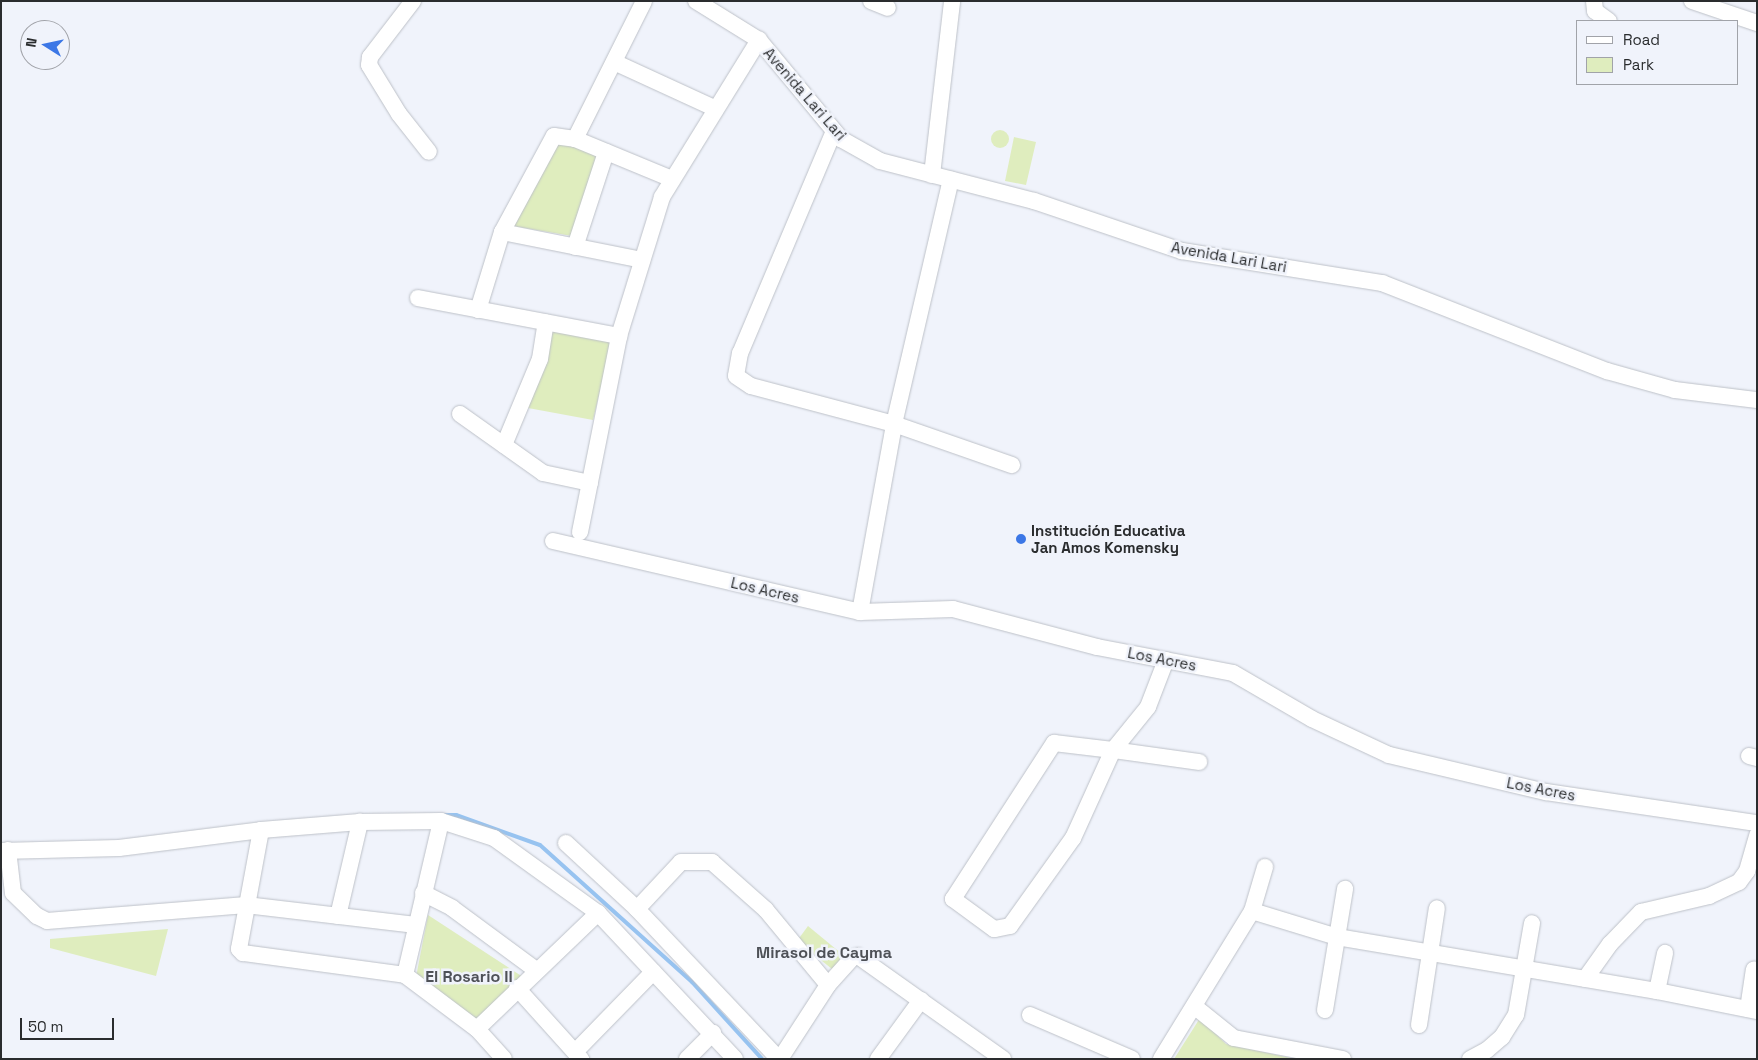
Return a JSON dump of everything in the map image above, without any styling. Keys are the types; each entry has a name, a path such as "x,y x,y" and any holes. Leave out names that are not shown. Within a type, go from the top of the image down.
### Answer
{"street":[{"path":"413,1 370,57 369,65 400,114 429,152"},
{"path":"575,139 644,1"},
{"name":"Avenida Lari Lari","path":"696,1 718,6 758,40 840,139 880,161 1034,202 1182,251 1382,283 1607,371 1675,390 1757,400"},
{"path":"871,1 888,8"},
{"path":"932,175 952,1"},
{"path":"1594,1 1595,11 1608,20"},
{"path":"1692,1 1757,23"},
{"path":"580,532 619,336 662,197 758,40"},
{"path":"614,62 716,109"},
{"path":"834,131 740,353 736,376 751,386 894,424 1012,465"},
{"path":"478,310 502,232 551,139 559,135 575,139 672,179"},
{"path":"575,247 606,152"},
{"path":"860,612 894,424 951,180"},
{"path":"502,232 642,260"},
{"path":"418,298 619,336"},
{"path":"504,445 540,359 546,322"},
{"path":"460,414 543,473 590,483"},
{"name":"Los Acres","path":"553,541 860,612 953,609 1097,647 1233,673 1312,719 1389,756 1546,792 1757,823"},
{"path":"1166,660 1148,707 1113,750 1072,838 1010,926 994,929 953,899 1054,743 1113,750 1199,762"},
{"path":"405,975 440,821"},
{"path":"416,925 246,905 42,920 13,893 4,851 119,848 261,830 360,822 440,821 494,838 598,913 713,1033 735,1059"},
{"path":"338,916 360,822"},
{"path":"261,830 238,944 243,953 405,975 477,1029 504,1059"},
{"path":"1585,979 1610,944 1641,912 1709,896 1739,882 1746,871 1757,835"},
{"path":"566,843 636,909 780,1059 828,985 852,958 858,956 921,1000 992,1056"},
{"path":"636,909 681,862 712,862 766,910 828,985"},
{"path":"1161,1059 1252,911 1265,867"},
{"path":"1325,1010 1345,889"},
{"path":"423,893 452,908 536,970"},
{"path":"1419,1025 1437,908"},
{"path":"1252,911 1338,937 1657,991 1752,1010 1754,969"},
{"path":"477,1029 517,988 598,913"},
{"path":"1470,1059 1487,1050 1502,1037 1516,1015 1526,970 1532,923"},
{"path":"1657,991 1665,952"},
{"path":"517,988 578,1055 653,972"},
{"path":"878,1059 921,1000"},
{"path":"1194,1006 1234,1038 1343,1059"},
{"path":"1030,1014 1132,1059"},
{"path":"686,1059 713,1033"}],"green space":[{"path":"996,130 1004,130 1009,135 1007,146 996,148 991,143 991,135"},
{"path":"1014,137 1036,142 1026,185 1005,181"},
{"path":"558,143 565,143 598,156 572,236 512,226"},
{"path":"551,330 612,342 593,420 528,408"},
{"path":"428,915 526,979 481,1022 416,977"},
{"path":"808,926 848,959 837,973 797,941"},
{"path":"168,929 156,976 50,948 50,939"},
{"path":"1200,1018 1226,1044 1296,1059 1174,1059"}],"waterway":[{"path":"446,815 456,815 540,845 692,982 762,1059"}],"place":[{"name":"Institución Educativa Jan Amos Komensky","path":"1021,539"}],"district":[{"name":"Mirasol de Cayma","path":"824,953"},
{"name":"El Rosario II","path":"469,977"}]}
